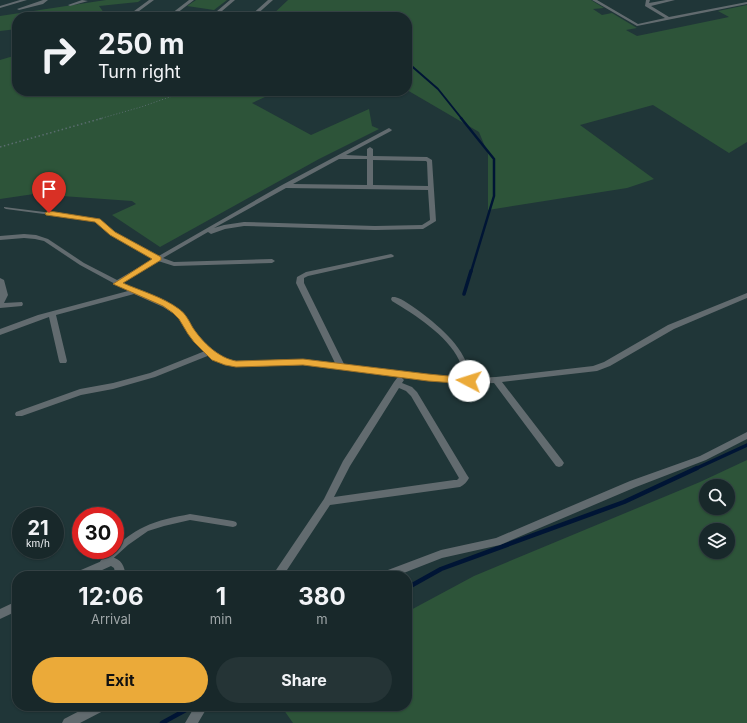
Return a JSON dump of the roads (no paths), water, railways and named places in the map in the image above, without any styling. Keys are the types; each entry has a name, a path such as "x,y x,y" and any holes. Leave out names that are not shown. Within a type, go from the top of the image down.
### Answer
{"street":[{"path":"0,7 25,0"},
{"path":"19,9 41,3 46,0"},
{"path":"70,5 86,1 84,0"},
{"path":"135,12 152,0"},
{"path":"176,12 192,0"},
{"path":"218,12 233,0"},
{"path":"258,12 271,0"},
{"path":"594,0 637,26 747,3"},
{"path":"647,2 673,0"},
{"path":"647,2 669,19"},
{"path":"117,284 189,239 388,130"},
{"path":"370,149 370,187"},
{"path":"189,239 201,237 231,225 375,228 423,227 433,221 430,161 337,157"},
{"path":"284,186 431,188"},
{"path":"0,238 24,236 46,240 82,264 117,284 166,304 183,318 191,332 216,358 225,362 236,364 303,362 469,381 496,380 594,369 607,364 671,327 747,295"},
{"path":"341,367 300,283 301,277 306,274 391,256"},
{"path":"158,258 174,264 272,261"},
{"path":"0,280 4,295 0,305 19,304"},
{"path":"0,332 52,314 136,292"},
{"path":"395,299 429,324 450,343 462,358 469,381"},
{"path":"52,314 63,361"},
{"path":"19,414 80,392 114,386 152,375 196,360 210,352"},
{"path":"280,571 327,502 346,464 404,374"},
{"path":"496,380 559,463"},
{"path":"327,502 460,483 464,478 414,394 409,389 397,384"},
{"path":"397,571 441,554 497,542 632,484 703,458 747,435"},
{"path":"88,571 103,563 111,561 116,562 120,571"},
{"path":"0,614 12,608"},
{"path":"68,723 91,711"},
{"path":"191,723 199,711"}],"lane":[{"path":"6,208 98,220 113,234 158,258"},
{"path":"103,563 125,544 141,533 164,523 190,517 233,524"}],"waterway":[{"path":"412,66 438,89 462,119"},
{"path":"461,118 494,159 494,196 471,272"},
{"path":"464,294 471,271"},
{"path":"695,469 747,445"},
{"path":"412,585 441,569 624,502 697,468"},
{"path":"162,723 184,711"}]}
